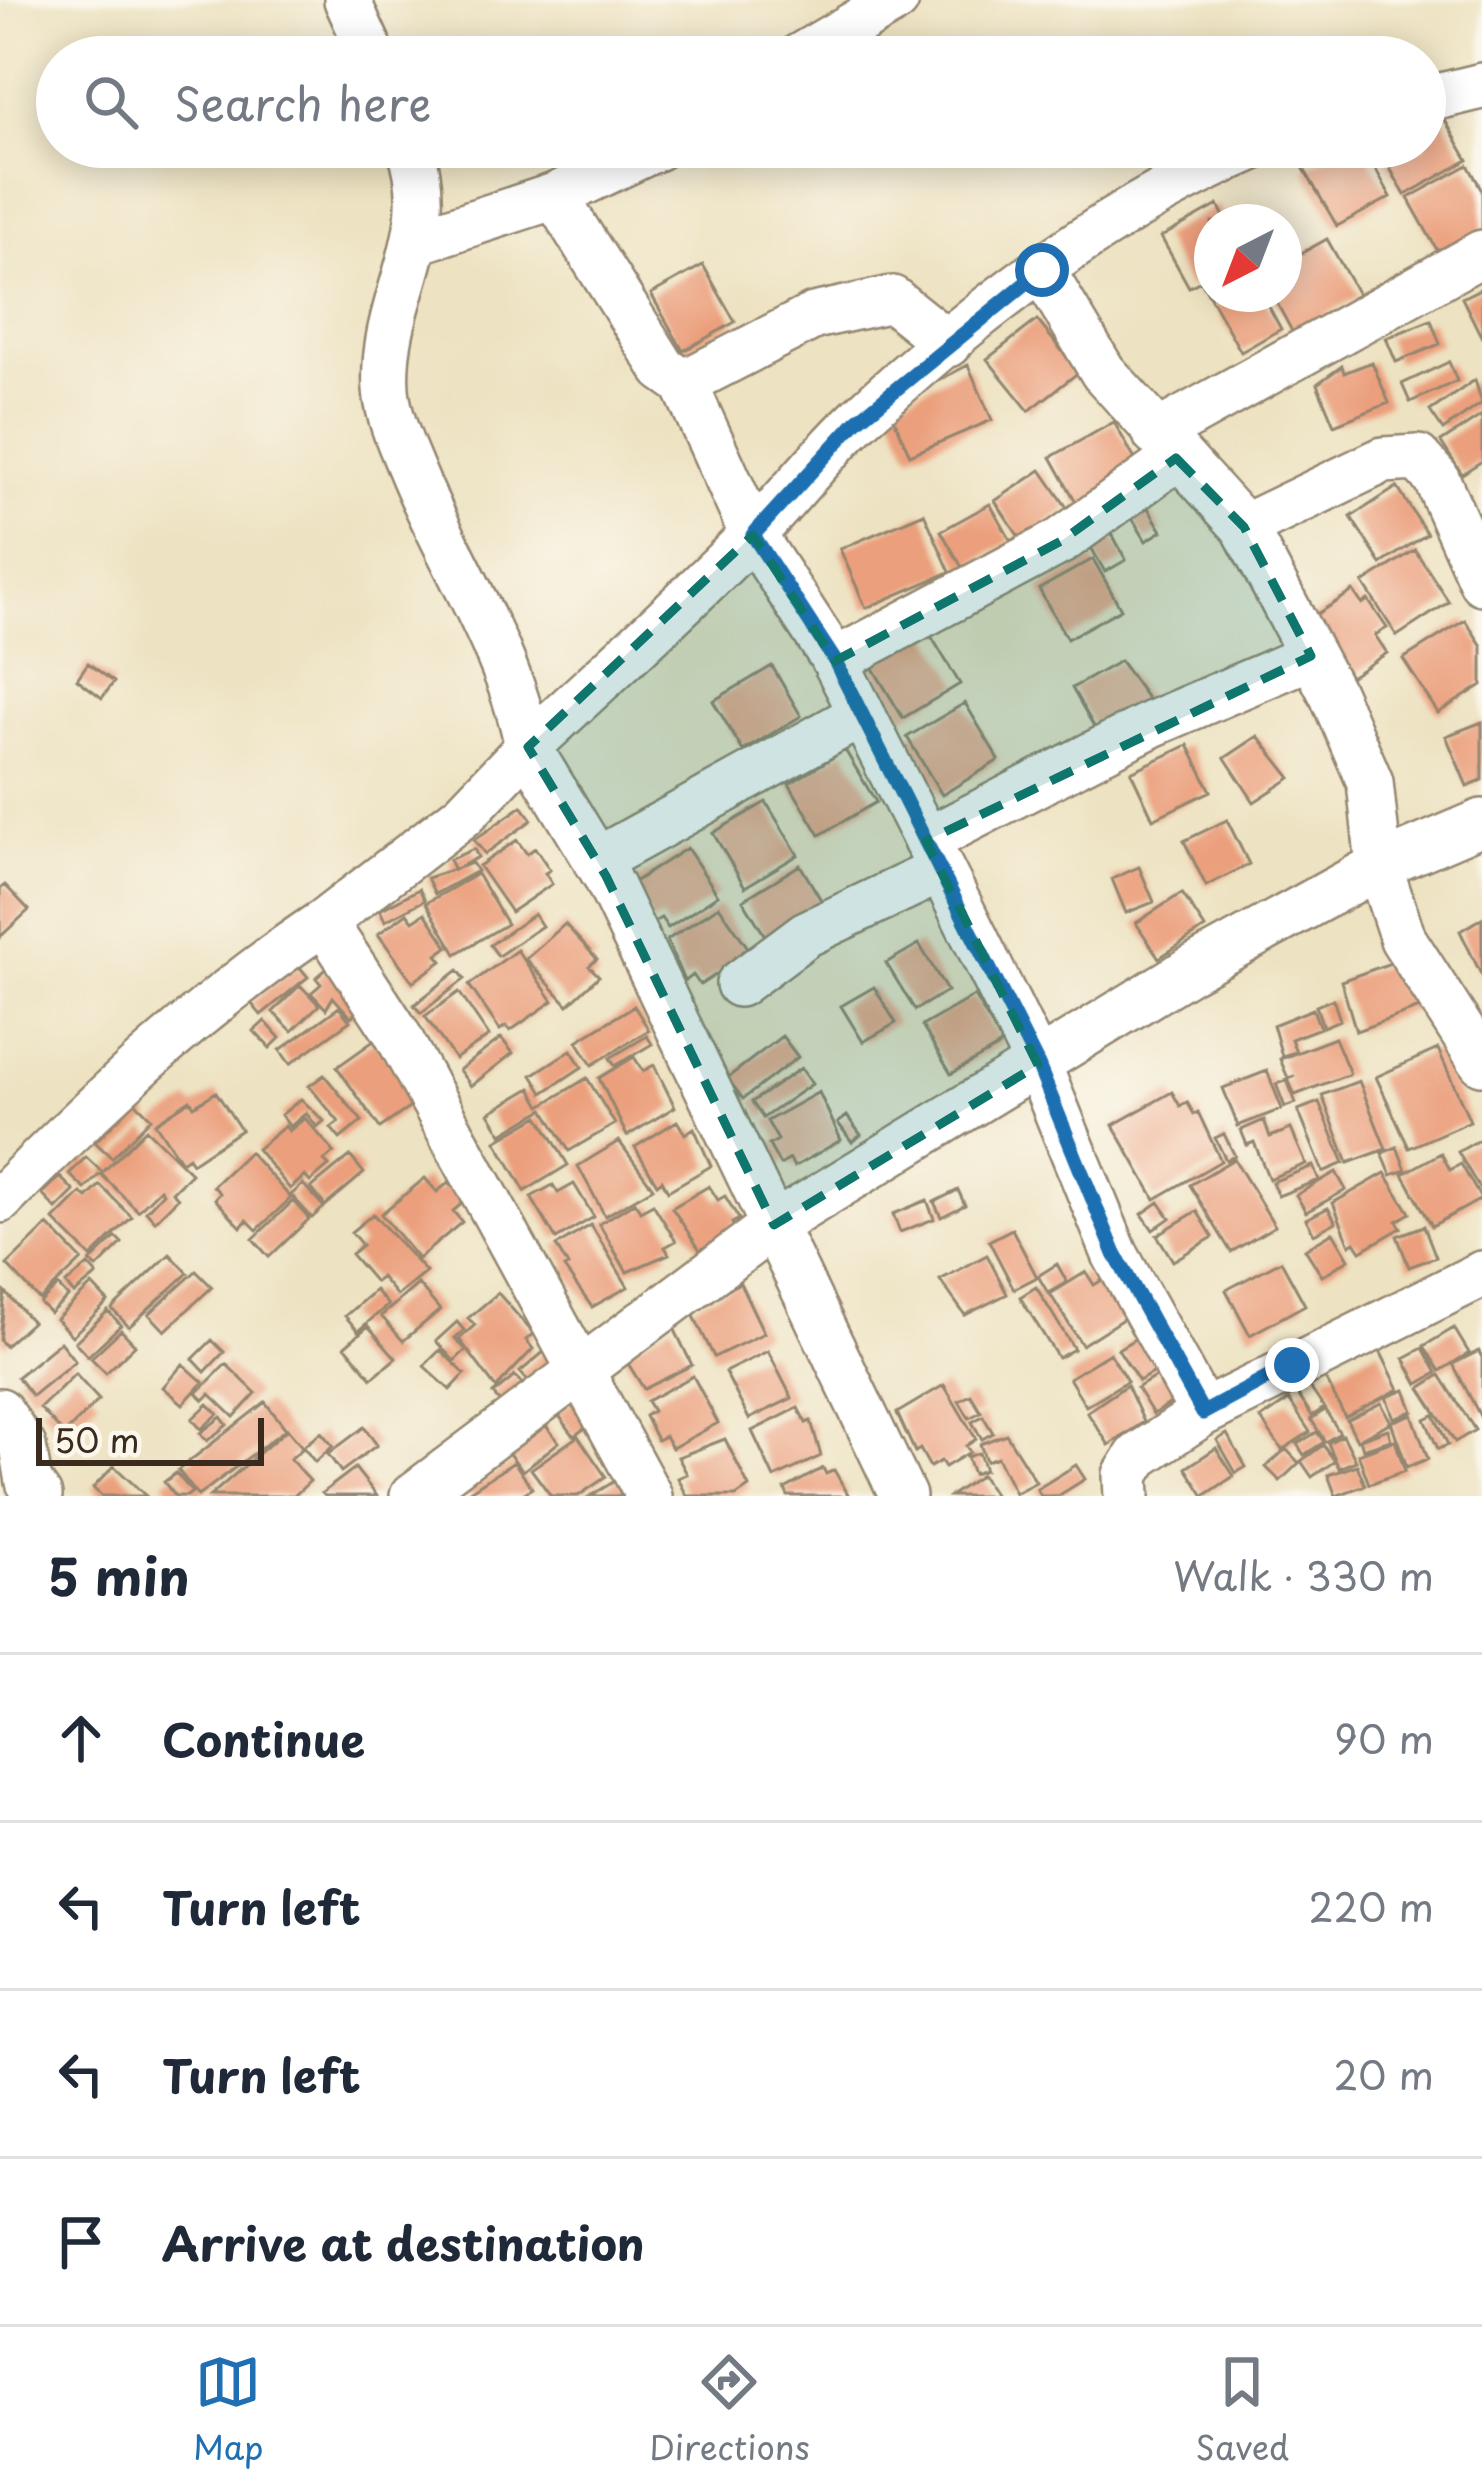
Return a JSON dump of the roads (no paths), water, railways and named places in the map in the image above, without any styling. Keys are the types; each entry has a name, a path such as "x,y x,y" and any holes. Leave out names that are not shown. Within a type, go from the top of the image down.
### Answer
{"street":[{"path":"347,0 364,36"},
{"path":"835,36 896,0"},
{"path":"1446,95 1482,86"},
{"path":"416,168 424,199 417,242 386,348 386,393 435,526 503,659 528,746 596,861 903,1496"},
{"path":"417,242 554,196 613,168"},
{"path":"0,1201 161,1046 250,971 324,922 463,815 528,746 753,535 857,421 1042,270 1205,168"},
{"path":"554,196 664,369 684,383 753,535 835,661 1038,1065 1115,1254 1203,1413"},
{"path":"835,661 1061,541 1166,446 1482,253"},
{"path":"1042,270 1103,372 1244,526 1370,782 1379,866 1403,940 1482,1063"},
{"path":"684,383 814,316 847,305 892,299 948,344"},
{"path":"1244,526 1383,460 1418,458 1436,478 1482,582"},
{"path":"739,984 806,934 1152,724 1311,656"},
{"path":"596,861 862,714"},
{"path":"413,1496 774,1225 1190,970 1379,866 1482,822"},
{"path":"324,922 396,1032 649,1496"},
{"path":"1127,1496 1126,1475 1138,1456 1203,1413 1482,1274"},
{"path":"0,1411 23,1446 29,1482 39,1496"}]}
